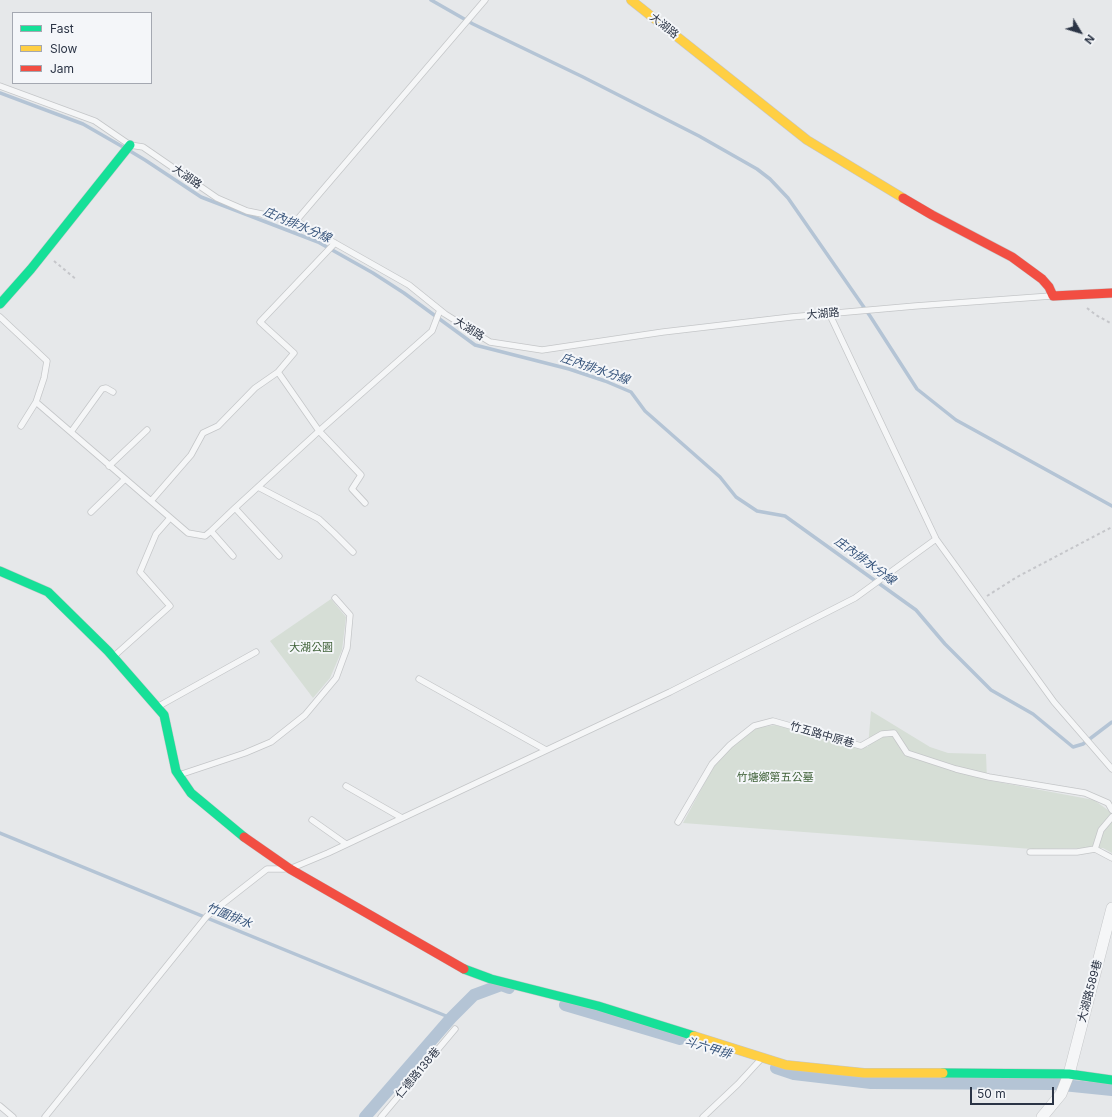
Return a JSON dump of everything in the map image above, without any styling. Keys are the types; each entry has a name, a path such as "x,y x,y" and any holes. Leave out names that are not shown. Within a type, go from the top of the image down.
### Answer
{"street":[{"name":"大湖路","path":"631,0 807,140 932,215 1012,257 1042,279 1049,287 1053,296"},
{"path":"0,304 44,253 130,145"},
{"path":"1053,296 1112,293"},
{"path":"0,571 48,592 113,657 164,715 176,771 191,793 242,836 290,869 462,968 491,979 598,1006 786,1065 864,1073 1069,1074 1112,1080"},
{"name":"大湖路589巷","path":"1042,1117 1061,1094 1069,1074 1112,908"}],"lane":[{"path":"296,221 485,0"},
{"name":"大湖路","path":"0,86 95,121 130,145 142,147 217,198 247,211 296,221 409,285 440,310 490,342 542,350 663,332 791,317 923,305 1053,296"},
{"path":"151,502 191,456 203,432 218,426 255,388 278,372 294,353 260,322 335,243"},
{"path":"36,402 188,533 205,536 318,431 432,331 440,310"},
{"path":"829,313 936,539 1054,702 1112,769"},
{"path":"0,317 47,361 44,378 36,402 21,426"},
{"path":"278,372 318,431 361,475 352,489 365,503"},
{"path":"70,432 102,389 106,388 114,392"},
{"path":"109,466 147,430"},
{"path":"91,512 125,479"},
{"path":"258,486 318,519 353,552"},
{"path":"235,508 278,556"},
{"path":"113,657 170,606 140,572 156,534 170,518"},
{"path":"211,531 233,556"},
{"path":"45,1117 207,916 267,869 290,869 670,692 855,598 936,539"},
{"path":"179,775 245,753 271,742 305,715 336,678 347,648 350,615 335,598"},
{"path":"157,707 256,652"},
{"path":"419,680 546,750"},
{"name":"竹五路中原巷","path":"678,822 712,764 730,745 754,726 774,721 861,746 882,734 894,733 907,753 989,778 1085,793 1108,804 1112,810"},
{"path":"346,786 402,818"},
{"path":"1094,849 1101,830 1112,817"},
{"path":"312,820 346,844"},
{"path":"1030,852 1077,852 1094,849 1112,858"},
{"name":"仁德路138巷","path":"381,1117 455,1029"},
{"path":"703,1117 738,1084 762,1058"},
{"path":"0,1106 13,1117"}],"path":[{"path":"44,253 77,280"},
{"path":"1086,307 1096,315 1112,324"},
{"path":"980,600 1017,577 1112,528"}],"green space":[{"name":"大湖公園","path":"331,599 346,617 342,650 330,678 313,698 270,641"},
{"name":"竹塘鄉第五公墓","path":"871,711 930,747 948,753 986,754 987,780 1094,800 1112,813 1112,853 1103,848 1032,849 683,823 718,761 746,733 757,728 775,725 868,747"}],"waterway":[{"path":"431,0 473,24 583,77 699,136 757,169 770,179 788,198 870,316 917,389 956,420 1112,506"},
{"name":"庄內排水分線","path":"0,93 83,124 123,147"},
{"name":"庄內排水分線","path":"130,151 201,197 318,242 373,273 404,293 475,345 569,369 605,381 631,392 645,411 720,477 736,497 757,511 785,516 916,610 945,644 991,690 1033,714 1073,747 1083,744 1112,722"},
{"name":"竹圍排水","path":"0,833 451,1018"},
{"name":"斗六甲排","path":"365,1117 451,1018 474,995 501,985 509,988"},
{"name":"斗六甲排","path":"565,1005 680,1039"},
{"name":"斗六甲排","path":"776,1068 794,1074 871,1083 1053,1084 1112,1090"}],"traffic: fast":[{"path":"0,304 31,269 130,145"},
{"path":"0,571 48,592 108,651 164,715 176,771 191,793 244,837"},
{"path":"464,969 491,979 598,1006 694,1036"},
{"path":"943,1073 1069,1074 1112,1080"}],"traffic: slow":[{"path":"631,0 807,140 903,198"},
{"path":"694,1036 786,1065 864,1073 943,1073"}],"traffic: jam":[{"path":"903,198 1012,257 1042,279 1049,287 1053,296 1112,293"},
{"path":"244,837 290,869 464,969"}]}
